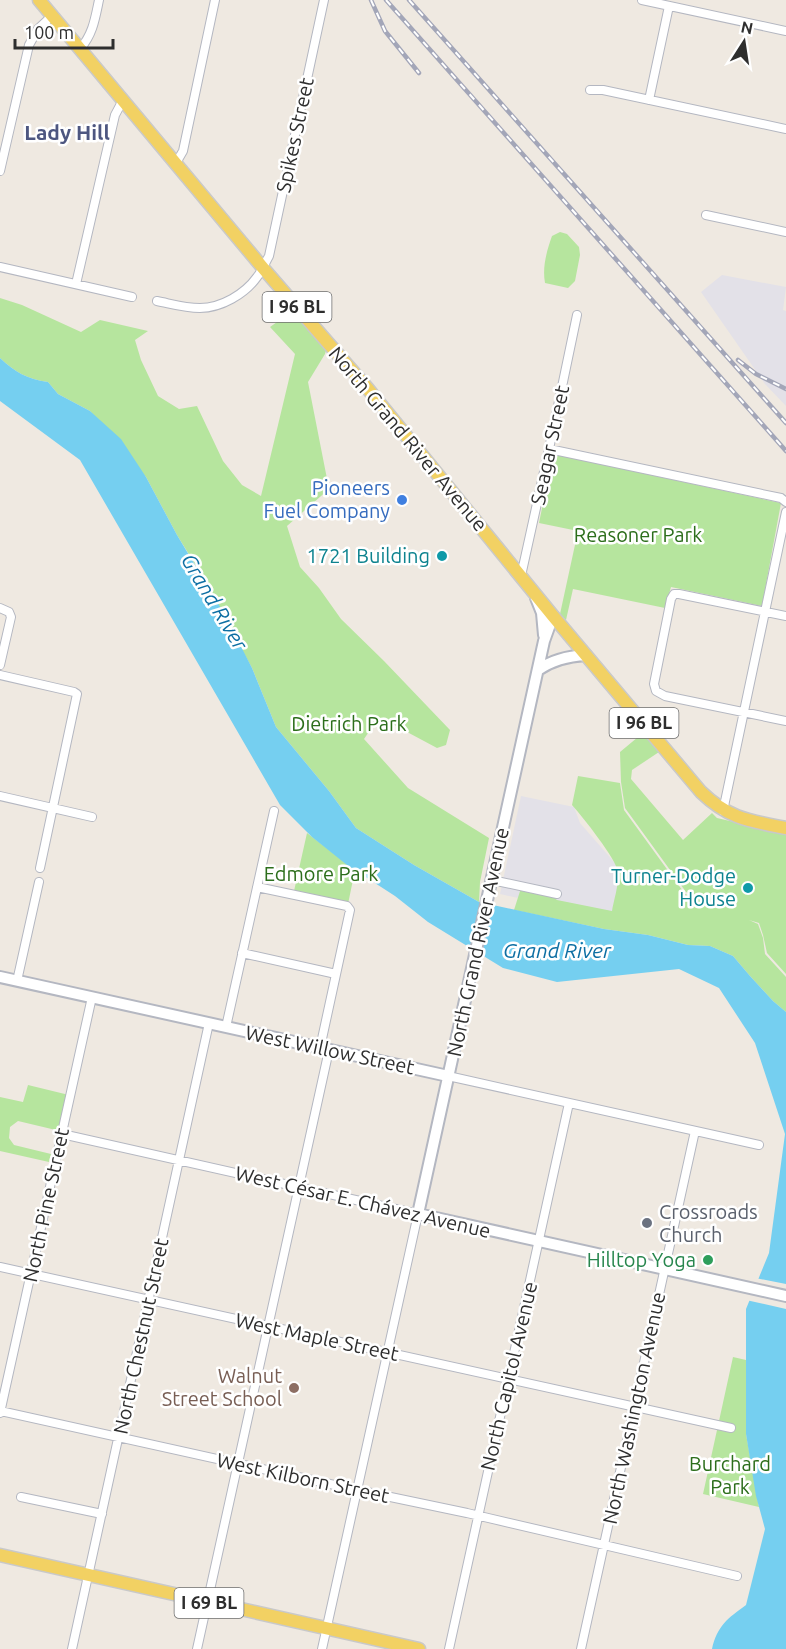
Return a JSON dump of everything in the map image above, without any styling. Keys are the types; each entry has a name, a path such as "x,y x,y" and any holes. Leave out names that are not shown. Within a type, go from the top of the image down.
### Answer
{"main road":[{"name":"North Grand River Avenue","path":"39,0 263,268 368,389 553,616"},
{"name":"I 96 BL","path":"553,616 714,805 737,817 786,828"},
{"name":"I 69 BL","path":"0,1555 419,1649"}],"street":[{"path":"80,49 89,39 99,0"},
{"path":"176,163 183,151 215,0"},
{"name":"Spikes Street","path":"263,268 269,256 324,0"},
{"path":"642,0 786,31"},
{"path":"649,100 669,6"},
{"path":"0,171 30,45 38,29 52,16"},
{"path":"590,90 603,90 786,129"},
{"path":"76,284 115,115 123,100"},
{"path":"706,215 786,232"},
{"path":"0,267 132,297"},
{"path":"157,301 190,308 215,306 245,289 256,279 263,268"},
{"name":"Seagar Street","path":"521,576 577,315"},
{"path":"549,449 781,498 786,502"},
{"path":"723,810 786,512"},
{"path":"534,592 542,613 544,641"},
{"path":"786,616 674,594 671,599 654,684 656,691 665,696 786,721"},
{"path":"0,608 9,612 11,617 0,665"},
{"name":"North Grand River Avenue","path":"418,1214 544,641 553,616"},
{"path":"538,670 549,662 576,655 586,655"},
{"path":"0,675 74,692 78,698 40,868"},
{"path":"0,796 92,817"},
{"path":"226,1027 274,811"},
{"path":"17,981 39,882"},
{"path":"491,884 557,894"},
{"path":"196,1649 299,1187 336,974 351,910 347,906 257,887"},
{"path":"242,953 336,974"},
{"name":"West Willow Street","path":"0,977 759,1145"},
{"name":"North Pine Street","path":"0,1412 4,1376 31,1274 92,997"},
{"name":"North Chestnut Street","path":"72,1649 209,1023"},
{"name":"North Capitol Avenue","path":"449,1649 569,1103"},
{"name":"North Washington Avenue","path":"581,1649 695,1131"},
{"name":"West César E. Chávez Avenue","path":"62,1134 786,1296"},
{"path":"321,1649 418,1214"},
{"name":"West Maple Street","path":"0,1267 731,1428"},
{"name":"West Kilborn Street","path":"0,1412 478,1516 737,1576"},
{"path":"21,1497 102,1514"}],"shaded area":[{"path":"722,275 786,287 783,310 786,311 786,406 765,384 701,292"},
{"path":"521,796 574,807 580,823 622,871 611,919 500,894"}],"green space":[{"path":"560,232 567,234 579,247 580,255 575,281 568,288 545,283 544,277 548,247 552,236"},
{"name":"Dietrich Park","path":"0,298 22,305 81,332 100,320 148,331 135,340 141,360 158,396 179,409 197,406 223,461 242,485 261,496 295,354 270,327 298,307 328,343 325,354 308,382 329,489 287,526 300,567 319,588 341,619 450,730 446,745 437,748 379,717 364,739 408,788 489,838 480,882 479,902 414,865 356,828 329,791 276,727 252,668 146,477 90,411 58,394 48,382 22,374 0,358"},
{"name":"Reasoner Park","path":"553,454 781,503 762,606 671,587 665,608 573,589 566,620 560,614 578,531 539,523"},
{"path":"644,732 659,752 632,770 631,779 683,840 712,813 717,818 786,834 786,974 767,953 759,923 749,920 758,924 765,954 786,977 786,1012 773,1001 733,956 710,946 688,945 648,935 604,929 514,910 521,888 552,896 557,900 612,911 618,872 606,848 572,805 578,776 620,783 624,810 685,894 717,906 686,892 625,808 620,752"},
{"name":"Edmore Park","path":"307,833 355,870 348,904 294,891"},
{"path":"28,1085 69,1095 60,1131 18,1121 10,1127 9,1138 14,1145 51,1154 49,1162 0,1151 0,1097 23,1102"},
{"name":"Burchard Park","path":"733,1357 746,1360 746,1434 759,1507 703,1494"}],"water":[{"name":"Grand River","path":"0,358 22,374 48,382 58,394 90,411 121,439 146,477 177,535 225,615 252,668 276,727 329,791 356,828 414,865 479,902 688,945 710,946 733,956 773,1001 786,1012 786,1649 712,1649 724,1623 746,1605 765,1529 756,1496 746,1434 746,1309 769,1253 785,1134 755,1043 719,988 679,969 557,982 503,968 428,922 395,896 347,865 312,837 280,805 80,460 0,401"}],"pier":[{"path":"755,1278 786,1284 786,1309 746,1300"}],"railway":[{"path":"371,0 385,31 419,73"},
{"path":"386,0 786,451"},
{"path":"409,0 786,423"},
{"path":"738,360 756,374 786,389"}],"place":[{"name":"Pioneers Fuel Company","path":"402,500"},
{"name":"1721 Building","path":"442,556"},
{"name":"Turner-Dodge House","path":"748,888"},
{"name":"Crossroads Church","path":"647,1223"},
{"name":"Hilltop Yoga","path":"708,1260"},
{"name":"Walnut Street School","path":"294,1388"}],"district":[{"name":"Lady Hill","path":"67,133"}]}
